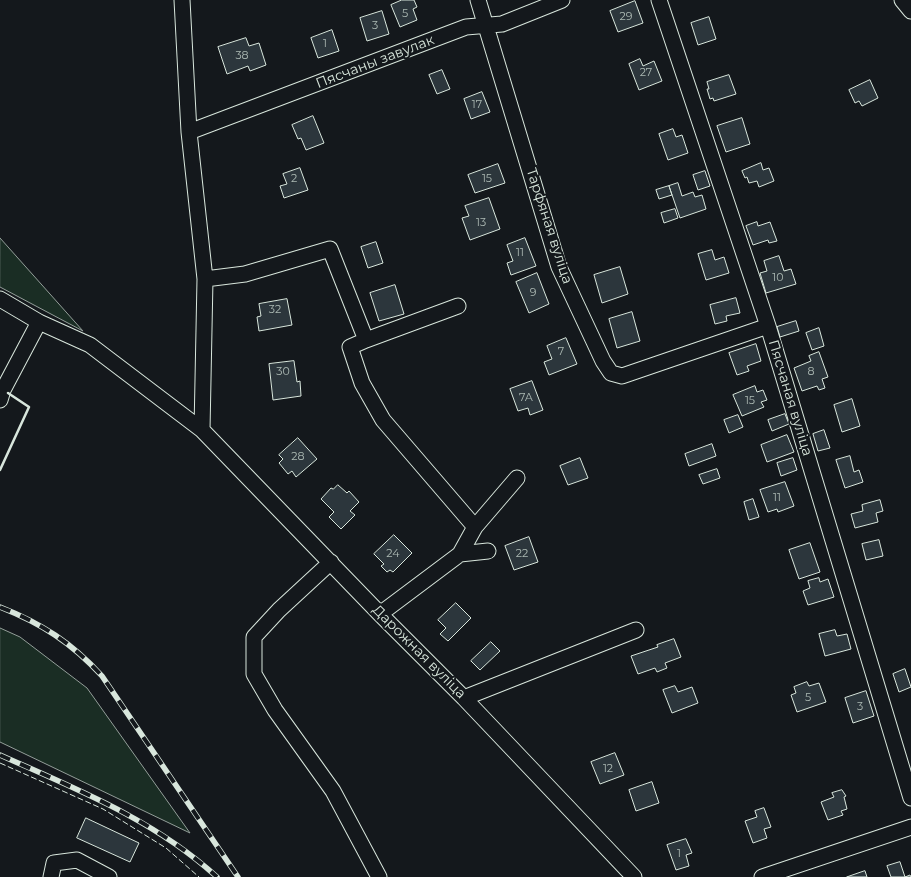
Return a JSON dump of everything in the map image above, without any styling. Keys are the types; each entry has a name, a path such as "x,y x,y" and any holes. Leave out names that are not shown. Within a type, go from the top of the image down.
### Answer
{"street":[{"path":"182,0 189,132 205,279 202,430"},
{"name":"Тарфяная вуліца","path":"478,0 559,267 603,361 611,373 622,376 768,326"},
{"name":"Пясчаны завулак","path":"189,132 466,27 502,24 562,0"},
{"name":"Пясчаная вуліца","path":"660,0 768,326 911,798"},
{"path":"902,0 911,11"},
{"path":"205,279 244,274 330,249 366,340"},
{"name":"Дарожная вуліца","path":"0,299 39,322 90,345 202,430 464,698 634,877"},
{"path":"458,306 350,347 362,383 384,420 475,528"},
{"path":"0,400 3,390 39,322"},
{"path":"380,614 460,554 475,528 517,478"},
{"path":"460,554 488,551"},
{"path":"331,562 254,636 254,674 275,710 332,791 379,877"},
{"path":"464,698 636,630"},
{"path":"762,877 911,827"},
{"path":"51,877 54,863 77,860 109,877"}],"green space":[{"path":"0,238 83,331 0,287"},
{"path":"0,628 20,637 87,688 190,833 0,742"}],"building":[{"path":"402,0 414,0 417,7 413,9 417,20 400,27 391,5"},
{"path":"635,1 643,23 618,32 610,11"},
{"path":"382,11 389,34 367,41 360,18"},
{"path":"709,17 716,39 698,45 691,23"},
{"path":"332,30 339,51 318,58 311,38"},
{"path":"246,38 249,46 259,43 266,65 250,71 248,66 227,74 218,47"},
{"path":"640,59 643,66 654,61 662,81 639,90 629,64"},
{"path":"442,70 450,89 437,94 429,75"},
{"path":"729,75 736,94 714,101 713,98 710,99 707,82"},
{"path":"870,80 878,98 862,106 859,101 855,103 849,90"},
{"path":"482,92 490,112 471,119 464,99"},
{"path":"313,116 324,143 306,150 301,138 298,139 292,125"},
{"path":"742,118 750,144 726,152 717,126"},
{"path":"673,129 676,137 682,135 688,153 668,160 659,134"},
{"path":"761,163 763,170 769,168 774,181 759,187 757,181 749,183 742,171"},
{"path":"498,164 505,183 475,193 468,175"},
{"path":"300,168 308,190 284,198 280,186 287,184 283,174"},
{"path":"705,171 710,186 698,190 693,175"},
{"path":"678,183 682,196 693,192 695,197 702,195 706,209 680,218 669,186"},
{"path":"669,186 672,195 659,199 656,190"},
{"path":"489,198 500,229 470,240 462,218 469,216 465,206"},
{"path":"675,209 678,218 664,223 661,213"},
{"path":"757,222 758,226 770,222 777,241 769,243 768,240 753,245 746,226"},
{"path":"525,238 536,266 511,275 507,263 513,261 507,245"},
{"path":"376,242 383,263 368,268 361,247"},
{"path":"712,250 715,260 724,257 729,273 706,280 698,254"},
{"path":"779,256 784,271 791,269 796,284 766,293 760,273 767,271 764,261"},
{"path":"620,267 628,294 602,303 594,275"},
{"path":"537,273 549,304 529,313 516,282"},
{"path":"395,285 404,314 379,321 370,293"},
{"path":"736,298 740,313 726,316 727,321 715,324 710,305"},
{"path":"287,299 292,325 259,331 257,317 261,316 259,304"},
{"path":"632,312 640,341 617,348 609,319"},
{"path":"796,321 799,331 780,337 777,327"},
{"path":"819,328 824,346 812,350 806,333"},
{"path":"566,338 577,364 549,375 544,362 552,359 547,346"},
{"path":"756,344 761,361 747,366 749,371 737,375 729,353"},
{"path":"819,352 828,377 822,379 825,388 819,390 817,386 802,391 794,368 811,361 809,356"},
{"path":"294,361 297,382 300,381 301,396 273,400 269,364"},
{"path":"532,381 543,410 530,415 528,408 518,411 510,389"},
{"path":"755,386 757,392 763,390 767,400 761,402 764,407 742,416 733,395"},
{"path":"852,399 860,426 842,432 834,405"},
{"path":"785,414 789,424 772,431 768,420"},
{"path":"738,415 743,427 729,433 724,420"},
{"path":"824,430 830,448 818,451 813,434"},
{"path":"787,435 794,452 767,462 761,445"},
{"path":"298,438 317,459 296,477 292,471 288,474 279,463 283,459 279,455"},
{"path":"712,444 716,456 689,466 685,454"},
{"path":"850,456 854,472 859,470 863,482 845,488 836,460"},
{"path":"580,458 588,478 568,485 560,466"},
{"path":"793,458 797,470 781,476 777,463"},
{"path":"717,469 720,478 703,484 699,475"},
{"path":"785,482 794,506 778,512 777,509 768,512 760,490"},
{"path":"338,485 347,493 349,491 359,502 350,511 355,515 341,529 329,517 334,512 321,499 331,488 333,489"},
{"path":"753,499 759,517 749,520 744,502"},
{"path":"880,500 883,511 876,513 878,522 855,528 851,514 863,511 862,505"},
{"path":"394,535 412,553 393,572 390,570 387,572 381,566 384,564 374,554"},
{"path":"529,537 538,562 514,570 505,546"},
{"path":"879,540 883,556 866,560 862,544"},
{"path":"810,543 820,572 799,579 789,550"},
{"path":"819,578 820,582 828,579 834,597 808,605 803,591 810,588 808,581"},
{"path":"456,603 471,618 448,641 440,634 446,628 438,620"},
{"path":"835,630 837,636 847,634 851,649 825,656 819,634"},
{"path":"674,639 681,657 665,663 667,668 657,672 655,668 638,674 631,656 658,647 657,645"},
{"path":"491,642 500,651 480,670 471,661"},
{"path":"905,669 911,687 899,692 893,674"},
{"path":"807,682 809,686 819,683 826,702 797,712 791,695 796,693 794,687"},
{"path":"675,686 678,692 692,687 698,703 672,713 663,690"},
{"path":"866,691 874,716 853,723 845,698"},
{"path":"615,753 624,775 600,784 591,762"},
{"path":"652,782 659,803 636,811 629,790"},
{"path":"842,790 846,796 844,797 847,809 841,811 843,815 828,820 821,802 834,797 832,793"},
{"path":"764,808 771,827 764,829 767,838 753,843 745,821 757,817 755,811"},
{"path":"86,818 139,843 130,862 77,838"},
{"path":"686,839 692,853 686,855 689,866 676,870 667,845"},
{"path":"900,862 905,877 891,877 887,866"},
{"path":"865,871 867,877 847,877"}],"railway":[{"path":"0,607 29,620 55,635 91,664 102,676 238,877"},
{"path":"0,755 114,807 141,822 193,857 217,877"}],"fence":[{"path":"0,763 103,809 166,848 199,877"}],"wall":[{"path":"0,470 29,407 8,393"}]}
